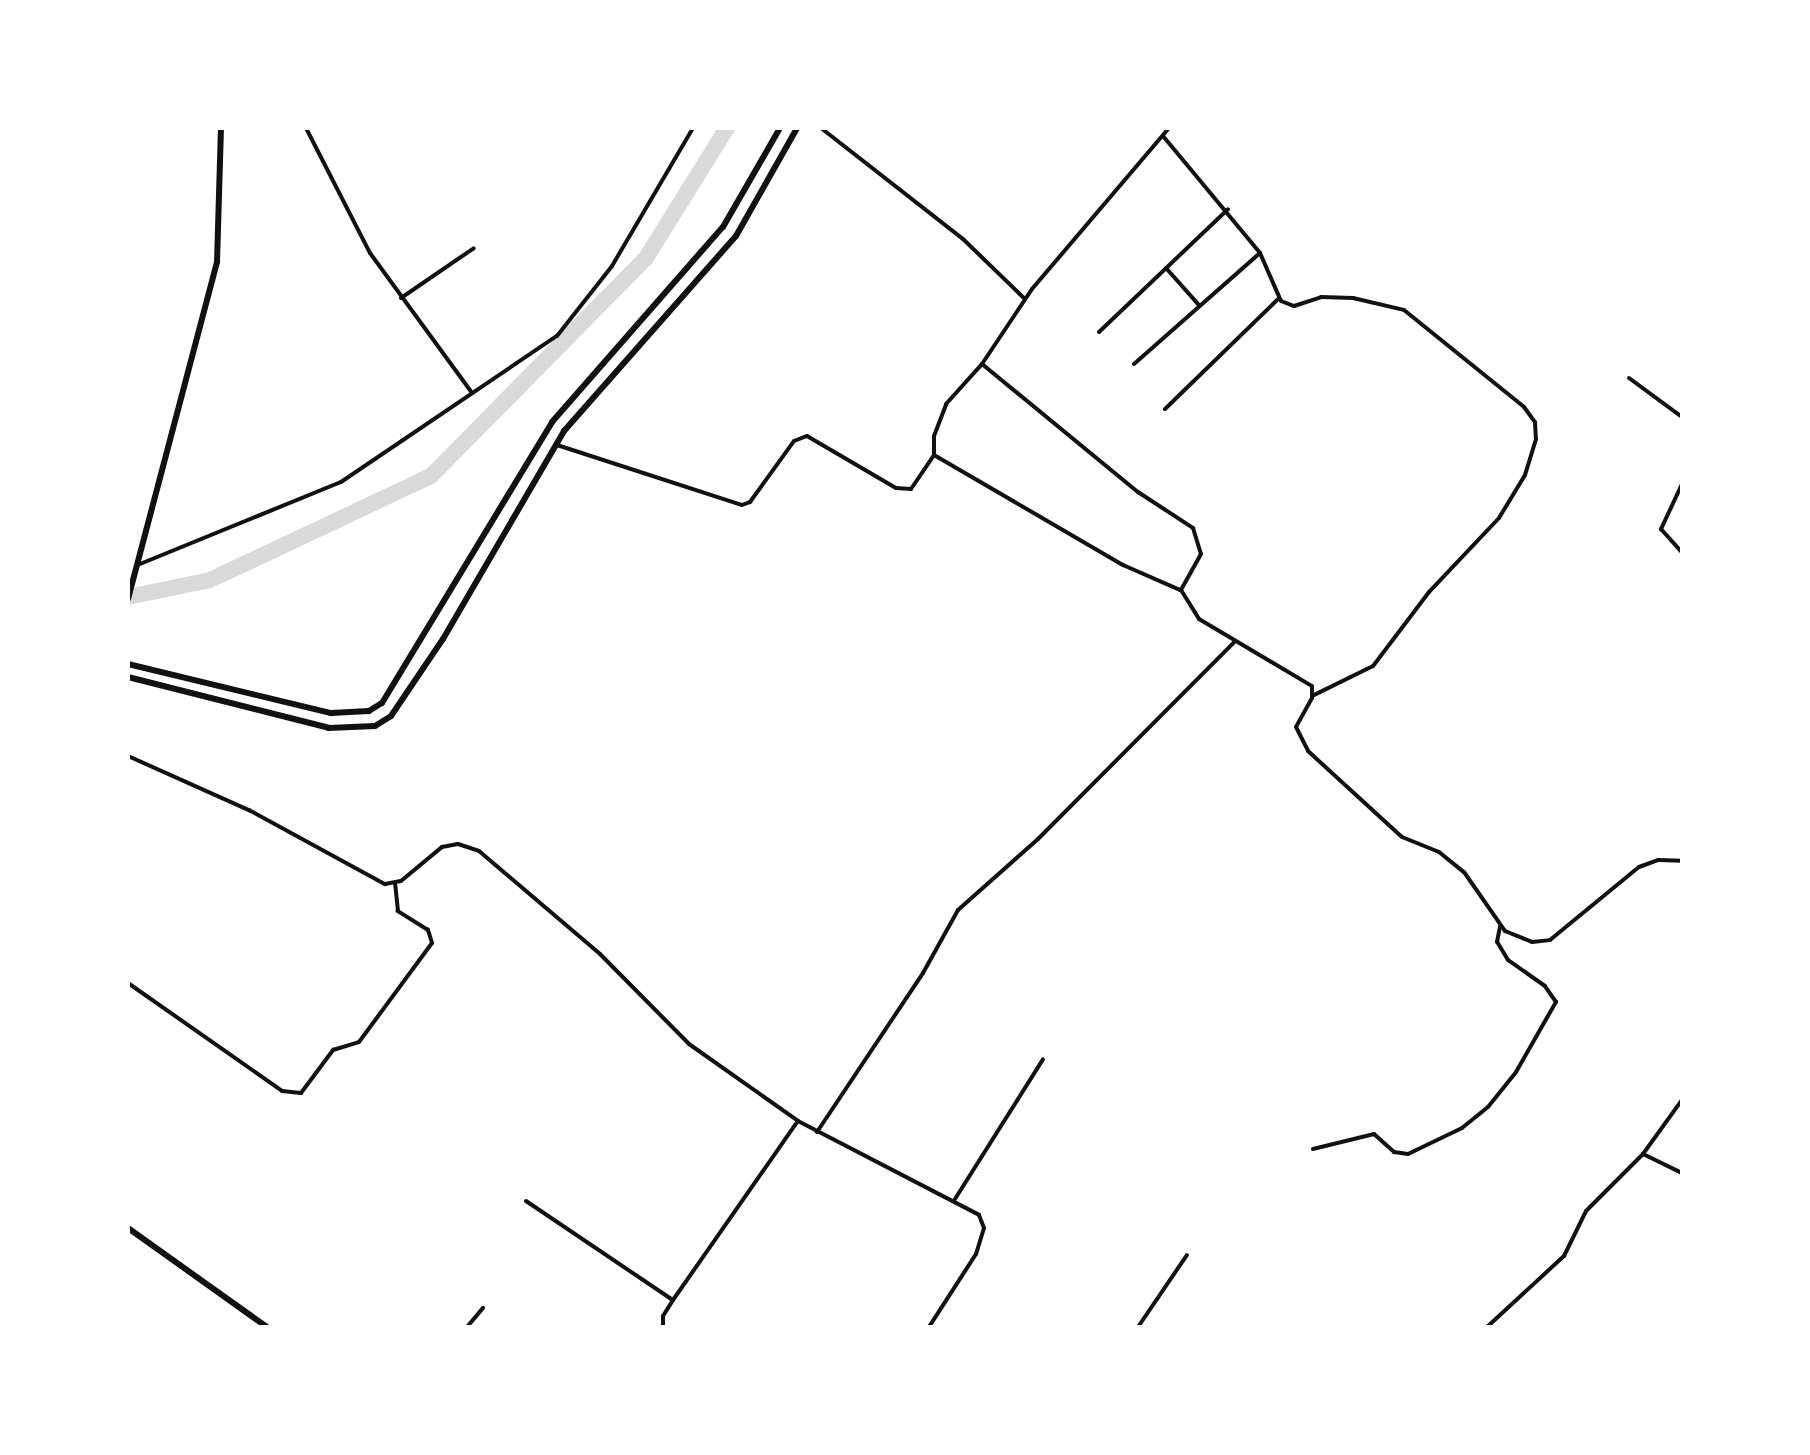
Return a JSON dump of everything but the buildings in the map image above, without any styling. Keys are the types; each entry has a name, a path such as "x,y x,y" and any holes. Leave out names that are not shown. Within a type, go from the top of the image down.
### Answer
{"main road":[{"path":"128,599 139,568 217,262 221,128"},
{"path":"130,663 331,713 369,711 389,696 552,422 723,227 780,128"},
{"path":"128,677 329,728 375,726 401,706 556,444 736,236 797,128"},
{"path":"459,581 472,588"},
{"path":"128,1228 267,1327"}],"street":[{"path":"306,128 342,203 400,299 473,393"},
{"path":"139,568 341,482 570,323 657,197 693,128"},
{"path":"821,128 963,239 1025,299"},
{"path":"556,444 742,505 750,502 802,437 825,443 896,488 917,485 934,455 942,412 982,364 1025,299 1169,128"},
{"path":"1163,136 1228,209 1260,253 1278,299 1294,306 1321,297 1353,298 1410,313 1524,407 1537,430 1525,475 1499,518 1429,592 1373,666 1314,695 1296,727 1308,751 1402,837 1458,866 1500,926 1525,940 1550,940 1639,867 1665,859 1682,861"},
{"path":"1099,332 1228,209"},
{"path":"400,299 474,248"},
{"path":"1134,364 1260,253"},
{"path":"1166,268 1199,306"},
{"path":"1165,409 1278,299"},
{"path":"982,364 1138,492 1193,528 1201,554 1181,590"},
{"path":"1629,378 1682,417"},
{"path":"934,455 1123,565 1181,590 1199,619 1309,684 1314,695"},
{"path":"1682,484 1661,529 1682,552"},
{"path":"817,1132 923,973 958,910 1038,839 1234,642"},
{"path":"128,756 249,810 379,882 395,884 442,847 458,844 479,851 600,954 689,1044 798,1121 879,1168 954,1199 979,1215 983,1235 968,1269 929,1327"},
{"path":"128,983 282,1091 301,1093 333,1050 355,1045 366,1034 432,943 428,930 398,911 395,884"},
{"path":"1313,1149 1374,1134 1405,1155 1462,1128 1488,1107 1516,1072 1556,1002 1549,989 1508,960 1497,942 1500,926"},
{"path":"954,1199 1043,1059"},
{"path":"1487,1327 1564,1256 1586,1211 1643,1154 1682,1100"},
{"path":"663,1327 663,1316 673,1300 798,1121"},
{"path":"1643,1154 1682,1173"},
{"path":"526,1201 673,1300"},
{"path":"1138,1327 1187,1255"},
{"path":"467,1327 483,1308"}],"waterway":[{"path":"128,597 210,580 431,476 646,258 727,128"}]}
